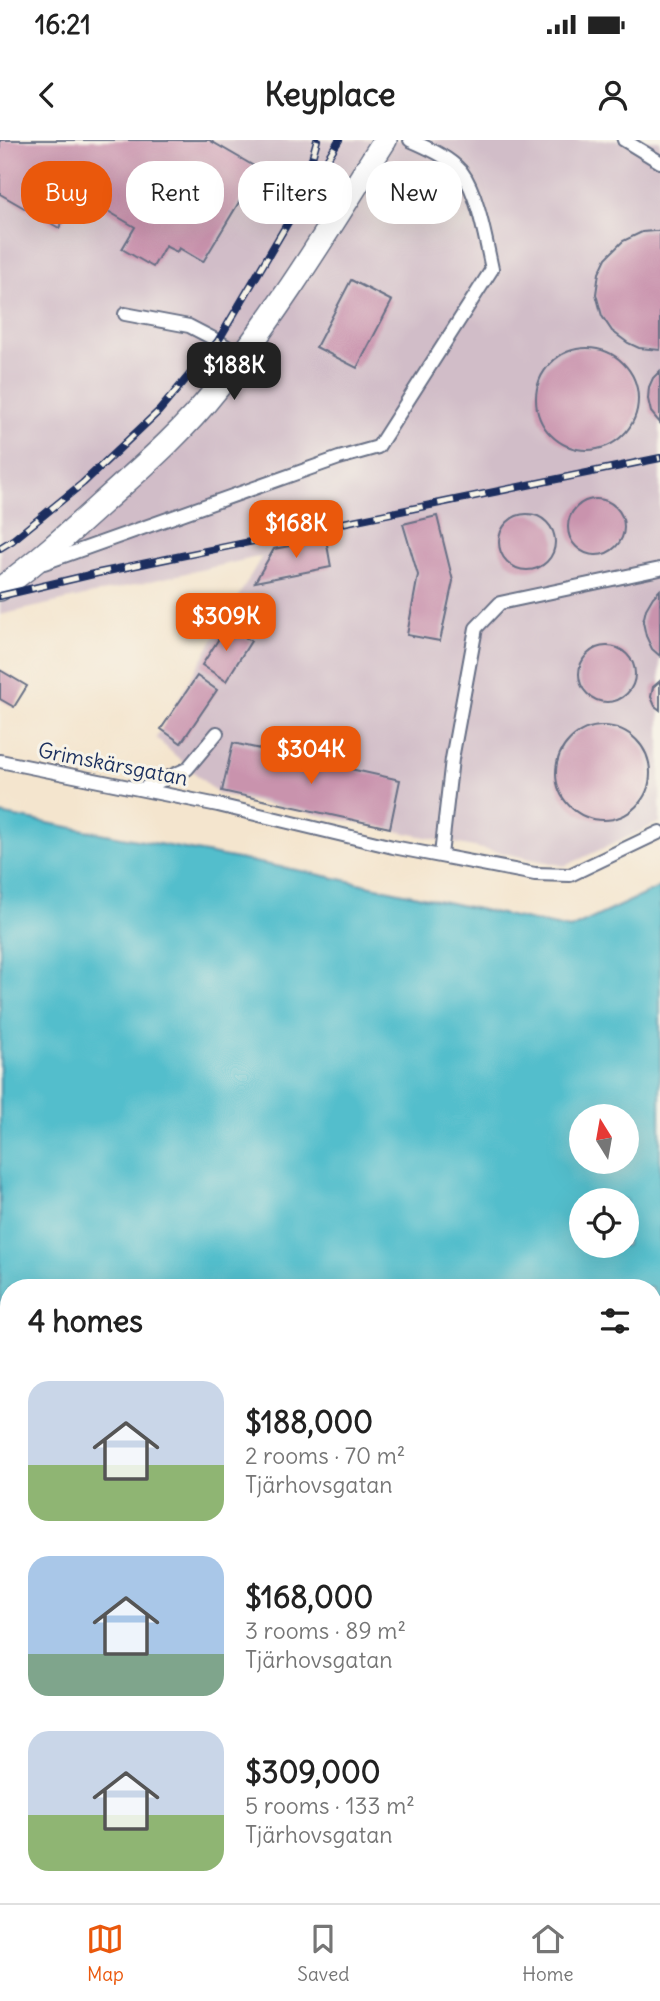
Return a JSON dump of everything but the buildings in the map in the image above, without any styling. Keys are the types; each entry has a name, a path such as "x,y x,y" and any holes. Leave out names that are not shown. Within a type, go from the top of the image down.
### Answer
{"street":[{"path":"0,589 30,567 104,502 180,432 214,393 289,289 385,140"},
{"path":"0,570 104,502"}],"lane":[{"path":"30,567 339,458 378,447 492,269 482,226 466,180 453,164 410,140"},
{"path":"624,140 660,162"},
{"path":"125,314 190,326 242,357"},
{"path":"441,855 452,758 475,628 500,603 660,569"},
{"path":"141,789 187,769 217,733"},
{"name":"Grimskärsgatan","path":"0,761 218,805 393,847 535,874 570,875 660,832"}],"shaded area":[{"path":"0,140 660,140 660,822 565,866 218,794 156,738 262,556 0,615"}],"water":[{"path":"0,814 307,872 570,929 660,887 660,1279 0,1279"}],"railway":[{"path":"0,548 83,483 159,411 218,341 300,202 317,140"},
{"path":"326,161 339,140"},
{"path":"0,596 98,573 660,458"}]}
